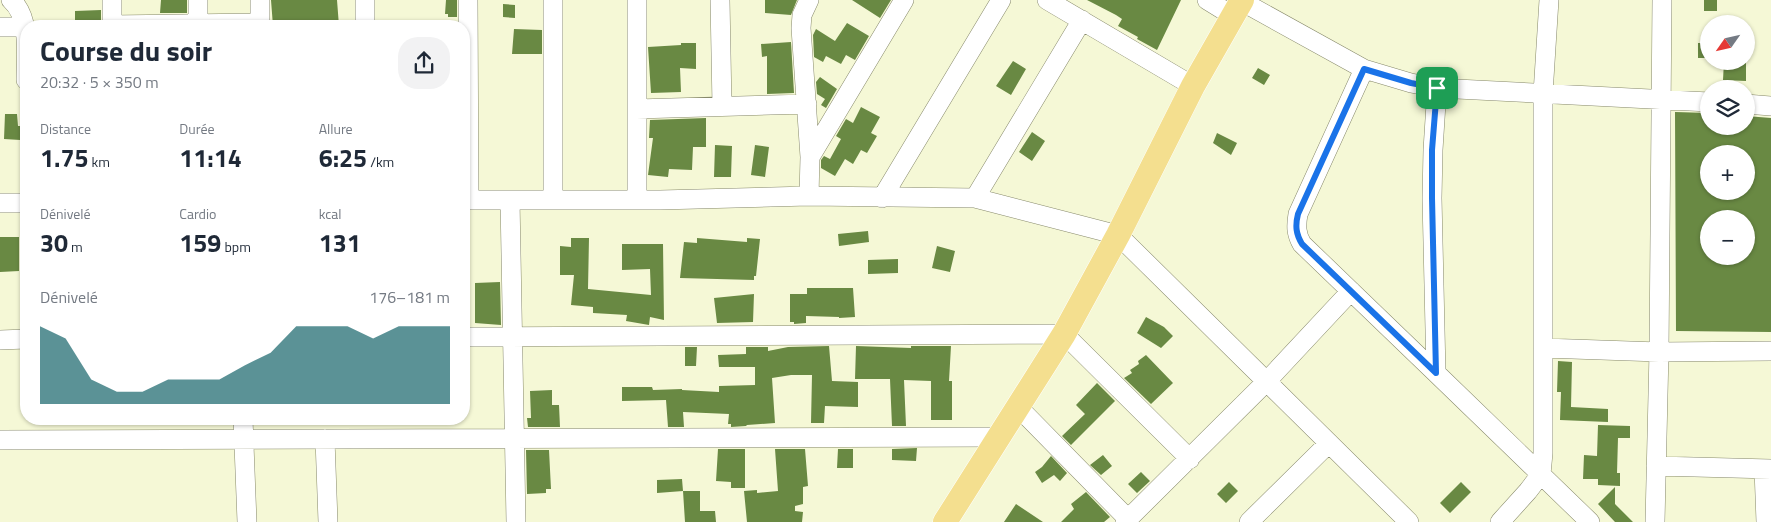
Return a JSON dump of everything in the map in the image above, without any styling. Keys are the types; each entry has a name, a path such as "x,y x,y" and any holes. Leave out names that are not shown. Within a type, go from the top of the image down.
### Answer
{"main road":[{"path":"945,522 1064,334 1118,236 1193,86 1239,6"}],"street":[{"path":"11,0 22,13 24,20"},
{"path":"112,0 112,20"},
{"path":"198,0 198,20"},
{"path":"260,0 260,20"},
{"path":"365,0 365,20"},
{"path":"468,0 468,20"},
{"path":"553,0 553,200"},
{"path":"637,0 637,200"},
{"path":"720,0 722,106"},
{"path":"809,0 802,15 801,28 810,157 809,196"},
{"path":"810,157 904,0"},
{"path":"882,198 1001,0"},
{"path":"1046,0 1193,86"},
{"path":"1207,0 1239,6 1364,69 1411,83 1437,88 1700,101"},
{"path":"1500,522 1541,474 1543,454 1543,94 1549,0"},
{"path":"1655,522 1659,352 1662,0"},
{"path":"975,198 1082,20"},
{"path":"0,27 20,27"},
{"path":"1364,69 1298,214 1296,225 1298,236 1302,244 1351,292 1590,522"},
{"path":"1436,373 1432,150 1437,88"},
{"path":"637,108 807,104"},
{"path":"1755,105 1771,106"},
{"path":"470,200 637,200 809,196 975,198 1118,236 1409,522"},
{"path":"510,200 516,522"},
{"path":"0,203 20,203"},
{"path":"1018,407 1126,521 1266,382 1351,292"},
{"path":"470,337 1064,334 1190,458"},
{"path":"0,340 20,339"},
{"path":"1543,348 1659,352 1771,350"},
{"path":"243,425 247,522"},
{"path":"0,440 998,437"},
{"path":"325,439 328,522"},
{"path":"1250,522 1329,443"},
{"path":"1656,466 1768,469 1766,522"}],"building":[{"path":"161,0 187,0 187,13 160,13"},
{"path":"271,0 337,0 339,20 273,20"},
{"path":"446,0 457,0 457,17 448,17 448,14 445,14"},
{"path":"765,0 797,0 791,15 765,13"},
{"path":"852,0 891,0 880,18"},
{"path":"1087,0 1181,0 1157,50 1118,26 1122,19"},
{"path":"1704,0 1717,0 1717,11 1704,11"},
{"path":"503,4 515,5 515,18 503,17"},
{"path":"101,10 101,20 75,20 75,11"},
{"path":"847,23 869,36 855,60 846,55 841,64 826,56 823,62 814,57 813,35 816,29 835,41"},
{"path":"514,29 542,30 542,54 512,54"},
{"path":"791,42 794,93 767,94 767,56 762,57 761,44"},
{"path":"681,43 696,43 696,69 680,68 681,92 651,93 648,47 681,45"},
{"path":"1698,43 1700,43 1700,58 1698,58"},
{"path":"1013,61 1026,69 1011,95 996,86"},
{"path":"1258,68 1270,75 1264,85 1252,78"},
{"path":"1724,70 1746,70 1746,80 1723,80"},
{"path":"820,77 837,89 826,108 821,105 825,99 817,94 816,82"},
{"path":"861,107 880,117 871,133 877,136 867,153 861,150 853,164 845,159 835,176 821,168 821,160 824,156 830,159 841,139 836,136 846,119 853,123"},
{"path":"1675,112 1700,113 1700,135 1755,135 1755,117 1771,118 1771,332 1676,331"},
{"path":"5,114 17,114 18,126 20,126 20,140 4,139"},
{"path":"706,118 706,147 693,147 692,170 669,169 668,177 648,175 653,138 649,138 650,120"},
{"path":"1032,132 1045,141 1032,161 1019,152"},
{"path":"1217,133 1237,143 1231,155 1213,143"},
{"path":"715,145 732,146 731,177 714,177"},
{"path":"755,145 769,147 765,177 751,175"},
{"path":"868,231 869,242 839,246 838,234"},
{"path":"0,237 19,237 19,271 0,272"},
{"path":"571,238 589,238 588,289 651,295 650,269 622,270 622,244 663,244 664,320 650,317 649,325 626,321 627,315 593,313 593,307 571,305 574,275 560,275 560,246 571,247"},
{"path":"697,238 747,242 747,238 760,239 754,280 680,278 684,242 697,243"},
{"path":"937,246 955,251 950,272 932,268"},
{"path":"898,259 898,273 868,274 868,260"},
{"path":"500,282 501,325 475,323 475,283"},
{"path":"807,288 853,288 855,317 806,316 806,323 794,324 794,322 790,322 790,294 807,294"},
{"path":"754,294 753,322 717,323 714,298"},
{"path":"1146,317 1164,327 1173,336 1161,348 1137,333"},
{"path":"829,346 832,381 858,382 858,407 825,406 824,423 811,423 812,375 791,375 772,378 775,423 731,427 731,424 728,424 729,414 683,412 684,427 668,427 666,400 622,401 622,387 652,387 653,390 682,389 719,392 719,386 755,385 755,367 719,367 718,355 746,354 746,347 768,347 768,351 788,347"},
{"path":"856,346 911,348 911,346 951,346 949,381 952,381 952,420 931,420 931,381 904,380 906,426 892,426 890,379 855,379"},
{"path":"685,347 697,347 696,366 685,366"},
{"path":"1146,355 1173,383 1151,404 1124,378 1132,373 1130,370 1139,364 1138,361"},
{"path":"1558,361 1572,362 1571,407 1608,409 1608,422 1560,420 1561,392 1557,392"},
{"path":"1097,383 1115,401 1071,445 1062,436 1085,414 1076,405"},
{"path":"552,390 552,405 559,405 560,427 528,427 527,418 531,418 530,391"},
{"path":"1598,425 1630,426 1630,438 1618,438 1617,473 1620,473 1620,486 1598,485 1598,479 1583,479 1584,455 1597,456"},
{"path":"917,448 916,461 892,460 892,449"},
{"path":"718,449 745,449 745,488 731,488 731,482 716,481"},
{"path":"775,449 805,449 808,486 803,487 803,504 795,506 795,511 803,512 802,522 747,522 744,491 757,490 757,493 778,491"},
{"path":"838,449 853,449 853,468 837,468"},
{"path":"526,450 549,450 551,489 546,489 546,493 527,494"},
{"path":"1103,455 1112,466 1101,475 1090,465"},
{"path":"1051,456 1067,473 1060,481 1054,475 1042,483 1035,472"},
{"path":"1141,472 1150,481 1137,493 1128,484"},
{"path":"682,479 683,491 657,493 657,480"},
{"path":"1229,482 1238,491 1226,503 1217,494"},
{"path":"1461,482 1471,492 1450,513 1440,503"},
{"path":"1615,487 1615,504 1633,522 1615,522 1598,504"},
{"path":"683,491 700,491 700,511 715,511 716,522 685,522"},
{"path":"1086,492 1110,517 1104,522 1061,522 1074,509 1071,504"},
{"path":"1016,504 1043,522 1004,522"}],"route":[{"path":"1364,69 1411,83 1437,88 1432,150 1436,373 1302,244 1296,225 1298,214 1364,69"}]}
